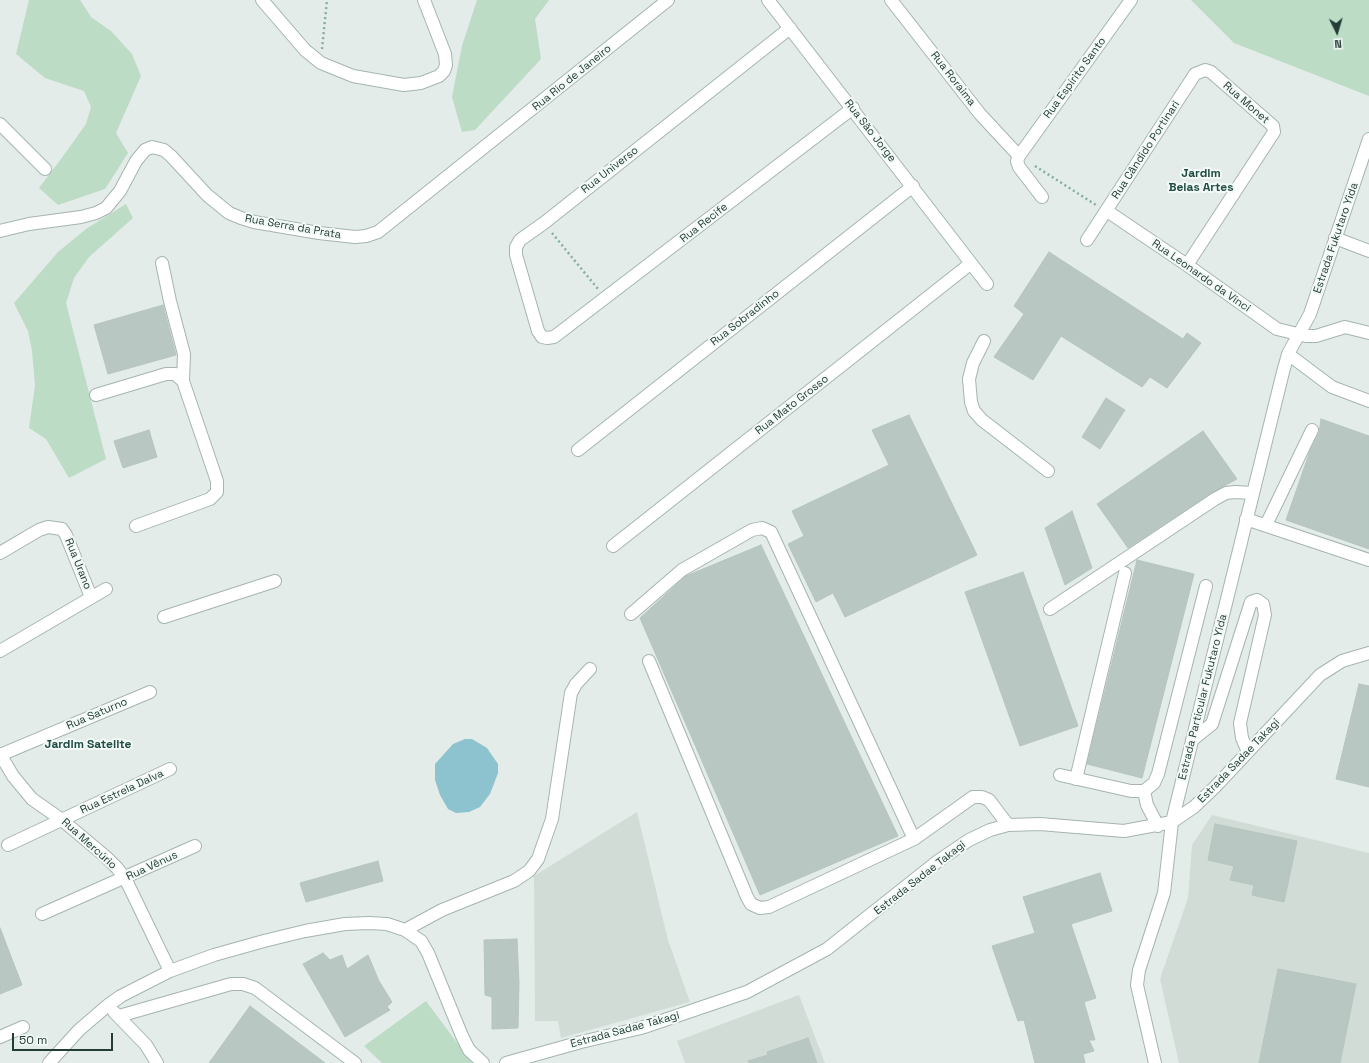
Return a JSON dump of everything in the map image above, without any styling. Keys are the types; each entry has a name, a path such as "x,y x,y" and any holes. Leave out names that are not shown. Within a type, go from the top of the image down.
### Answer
{"street":[{"path":"262,0 305,50 321,63 353,76 404,85 421,83 439,76 444,71 446,64 445,54 424,0"},
{"name":"Rua Rio de Janeiro","path":"475,155 668,0"},
{"name":"Rua São Jorge","path":"768,0 913,186 970,264 987,284"},
{"name":"Rua Roraima","path":"891,0 980,114 1019,156 1017,160 1019,167 1042,197"},
{"name":"Rua Espírito Santo","path":"1019,156 1131,0"},
{"name":"Rua Universo","path":"554,337 542,337 538,331 516,255 516,247 520,240 544,223 790,28"},
{"name":"Rua Cândido Portinari","path":"1088,240 1195,74 1200,71 1211,72"},
{"name":"Rua Monet","path":"1187,265 1272,138 1274,132 1273,126 1211,72"},
{"name":"Rua Recife","path":"554,337 606,299 852,108"},
{"path":"0,124 45,169"},
{"name":"Estrada Fukutaro Yida","path":"1298,334 1310,314 1369,139"},
{"name":"Rua Serra da Prata","path":"0,231 29,224 81,217 96,213 106,208 120,191 136,162 145,150 152,147 164,150 171,156 207,195 228,213 254,222 320,233 366,236 378,232 388,226 475,155"},
{"name":"Rua Sobradinho","path":"578,450 913,186"},
{"name":"Rua Leonardo da Vinci","path":"1107,211 1187,265 1277,329 1298,334 1316,336 1345,327 1369,333"},
{"path":"1335,238 1369,251"},
{"path":"136,526 210,499 217,492 217,481 183,381 184,354 162,264"},
{"name":"Rua Mato Grosso","path":"613,546 970,264"},
{"name":"Estrada Particular Fukutaro Yida","path":"1155,1063 1138,985 1139,970 1164,893 1172,822 1246,519 1288,354 1298,334"},
{"path":"984,341 973,363 969,379 969,391 974,412 982,420 1048,471"},
{"path":"1288,354 1327,384 1369,401"},
{"path":"96,395 166,374 175,374 183,381"},
{"path":"1266,525 1312,430"},
{"path":"1050,609 1215,499 1235,492 1253,493"},
{"path":"1246,519 1369,560"},
{"name":"Rua Urano","path":"0,553 39,530 48,527 62,529 66,535 91,597"},
{"path":"631,614 682,570 752,530 762,528 771,532 914,839"},
{"path":"1076,779 1125,573"},
{"path":"164,617 275,582"},
{"path":"1060,775 1131,791 1144,791 1154,783 1158,774 1206,586"},
{"path":"0,651 106,588"},
{"path":"1192,740 1212,724 1251,602 1257,600 1263,604 1265,615 1240,723 1242,738 1248,752"},
{"name":"Estrada Sadae Takagi","path":"506,1063 581,1042 641,1028 747,992 827,949 938,861 969,840 990,830 1008,825 1040,824 1124,831 1158,826 1172,822 1194,806 1215,787 1320,675 1342,661 1369,653"},
{"path":"649,661 746,897 751,904 760,908 769,907 914,839 973,797 982,797 989,800 1008,825"},
{"path":"405,930 442,910 514,881 529,872 538,859 552,819 571,693 576,684 590,669"},
{"name":"Rua Saturno","path":"0,755 150,692"},
{"name":"Rua Mercúrio","path":"0,755 22,788 32,799 62,820 106,857 124,878 170,971"},
{"name":"Rua Estrela Dalva","path":"8,845 170,770"},
{"path":"1144,791 1147,805 1158,826"},
{"name":"Rua Vênus","path":"42,914 195,846"},
{"path":"49,1063 79,1030 107,1006 121,996 170,971 214,955 305,931 345,924 369,923 387,924 405,930 421,941 428,953 469,1050 483,1063"},
{"path":"119,1016 231,984 244,984 255,988 355,1063"},
{"path":"107,1006 119,1016 146,1045 157,1063"},
{"path":"0,1037 23,1027"}],"path":[{"path":"321,63 327,0"},
{"path":"1019,156 1107,211"},
{"path":"544,223 606,299"}],"shaded area":[{"path":"637,812 668,940 690,1002 561,1038 558,1021 535,1021 534,876"},
{"path":"1212,815 1369,853 1369,1063 1179,1063 1160,979 1188,898 1192,845"},
{"path":"799,995 825,1063 685,1063 677,1041"}],"green space":[{"path":"29,0 80,0 91,17 111,31 132,54 141,76 116,133 128,153 105,189 58,205 39,188 86,124 91,107 84,91 45,78 16,54"},
{"path":"477,0 549,0 535,19 541,59 475,130 462,132 452,97 462,46"},
{"path":"1191,0 1369,0 1369,96 1234,43"},
{"path":"126,204 133,218 89,257 74,278 66,303 106,459 69,478 46,439 29,428 35,385 32,351 28,331 14,303 58,252 86,229"},
{"path":"426,1001 472,1063 382,1063 364,1046"}],"water":[{"path":"465,739 472,739 487,748 498,764 498,773 490,794 480,807 469,812 456,813 448,809 440,795 435,780 435,764 453,744"}],"building":[{"path":"1049,252 1183,339 1187,333 1201,343 1167,388 1150,377 1142,387 1061,336 1033,380 994,357 1024,314 1014,306"},
{"path":"163,305 176,355 108,374 94,325"},
{"path":"1106,398 1125,410 1100,449 1082,437"},
{"path":"909,415 977,555 845,617 833,593 816,602 788,544 804,536 792,511 889,465 872,430"},
{"path":"1321,419 1369,436 1369,549 1286,520 1310,451 1319,433"},
{"path":"149,430 157,457 123,468 114,441"},
{"path":"1203,431 1237,479 1211,493 1128,548 1097,504"},
{"path":"1072,511 1092,568 1065,585 1045,528"},
{"path":"761,545 898,836 760,895 640,618 686,576"},
{"path":"1137,560 1194,574 1142,778 1087,764"},
{"path":"1023,572 1078,726 1020,746 965,592"},
{"path":"1359,684 1369,686 1369,787 1336,779"},
{"path":"1215,824 1297,841 1284,902 1252,895 1254,885 1230,880 1234,866 1208,860"},
{"path":"378,861 383,881 306,902 300,883"},
{"path":"1100,873 1112,911 1071,924 1096,998 1084,1002 1095,1040 1089,1040 1094,1051 1083,1054 1085,1063 1035,1063 1024,1020 1018,1021 992,946 1035,933 1023,897"},
{"path":"0,928 22,985 0,994"},
{"path":"517,939 519,983 518,1028 492,1029 492,997 485,995 484,940"},
{"path":"323,953 330,960 342,955 347,969 368,955 379,981 392,1002 387,1007 390,1010 345,1037 303,964"},
{"path":"1278,969 1356,984 1340,1063 1259,1063"},
{"path":"250,1006 325,1063 209,1063"},
{"path":"808,1038 817,1063 749,1063 748,1061 768,1055 767,1052"}],"district":[{"name":"Jardim Belas Artes","path":"1201,181"},
{"name":"Jardim Satelite","path":"88,745"}]}
